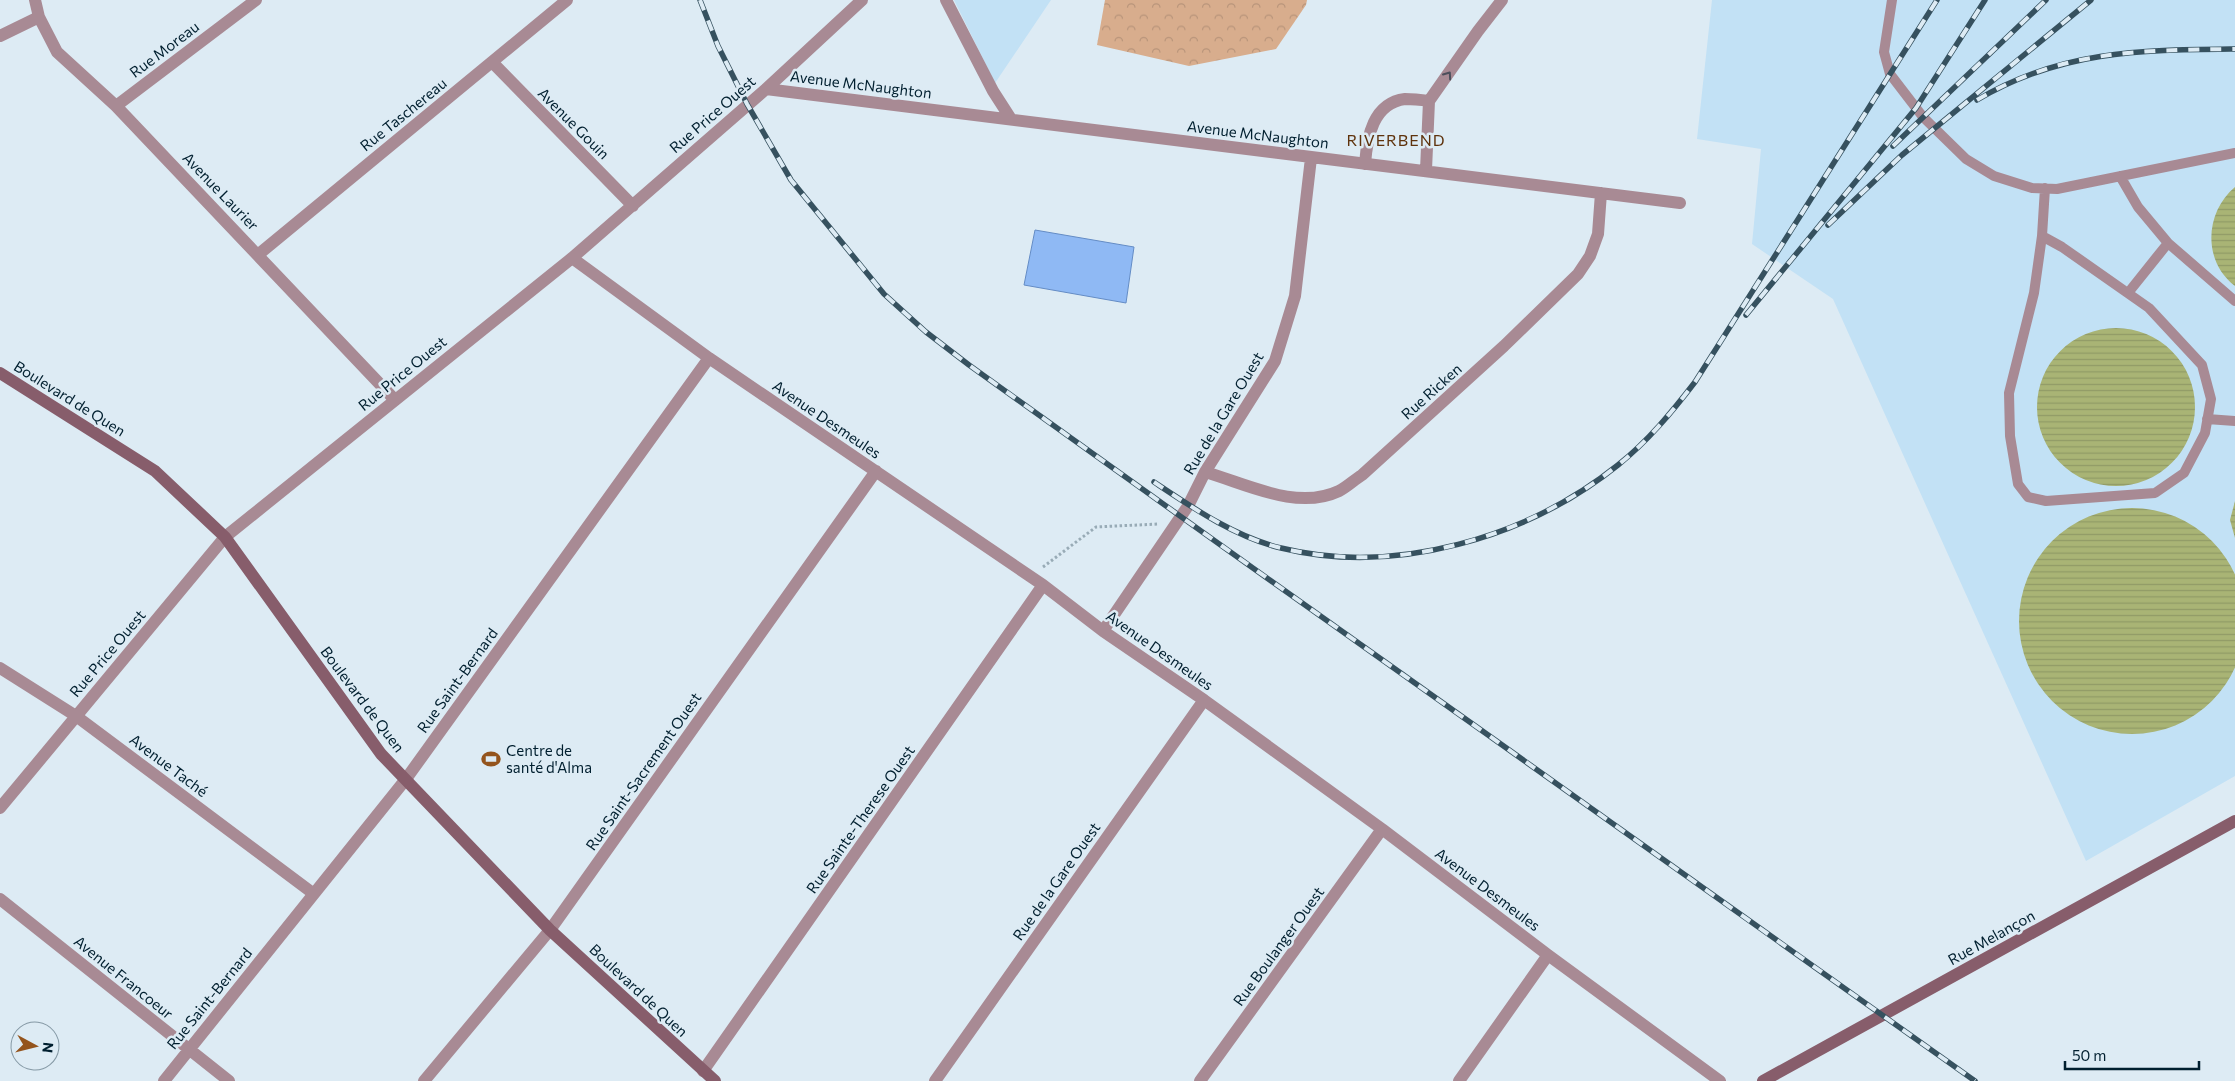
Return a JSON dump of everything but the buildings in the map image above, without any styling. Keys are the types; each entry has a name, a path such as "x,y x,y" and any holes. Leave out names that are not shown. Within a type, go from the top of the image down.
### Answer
{"street":[{"name":"Avenue Laurier","path":"35,0 39,17 57,52 116,106 259,254 395,400"},
{"name":"Rue Moreau","path":"116,106 256,0"},
{"name":"Rue Taschereau","path":"259,254 567,0"},
{"name":"Rue Price Ouest","path":"0,808 225,536 572,258 766,89 862,0"},
{"path":"946,0 1011,119"},
{"path":"1426,170 1429,101 1502,0"},
{"path":"0,36 39,17"},
{"name":"Avenue Gouin","path":"492,62 633,206"},
{"name":"Avenue McNaughton","path":"766,89 1680,203"},
{"path":"1366,164 1366,147 1371,128 1384,106 1405,99 1429,101"},
{"name":"Rue de la Gare Ouest","path":"1103,630 1177,524 1206,472 1275,361 1294,296 1311,158"},
{"name":"Rue Ricken","path":"1206,472 1288,497 1312,498 1339,491 1362,475 1504,346 1578,274 1590,256 1598,234 1601,193"},
{"name":"Avenue Desmeules","path":"572,258 709,358 1030,576 1103,630 1204,700 1382,829 1548,956 1720,1081"},
{"name":"Rue Saint-Bernard","path":"164,1081 406,779 709,358"},
{"name":"Boulevard de Quen","path":"0,373 155,471 225,536 381,754 550,930 714,1081"},
{"name":"Rue Saint-Sacrement Ouest","path":"424,1081 550,930 876,471"},
{"name":"Rue Sainte-Therese Ouest","path":"703,1071 1043,585"},
{"name":"Avenue Taché","path":"0,668 76,716 314,894"},
{"name":"Rue de la Gare Ouest","path":"935,1081 1204,700"},
{"name":"Rue Melançon","path":"1763,1081 2235,821"},
{"name":"Rue Boulanger Ouest","path":"1200,1081 1382,829"},
{"name":"Avenue Francoeur","path":"0,899 228,1081"},
{"path":"1459,1081 1548,956"}],"lane":[{"path":"1892,0 1884,52 1890,74 1916,108 1966,159 1994,176 2032,188 2057,189 2235,153"},
{"path":"2120,176 2138,207 2168,243 2235,300"},
{"path":"2042,236 2062,247 2149,308 2202,365 2210,399 2205,433 2184,473 2155,494 2046,501 2028,497 2018,484 2010,436 2009,393 2034,293 2042,236 2045,188"},
{"path":"2128,293 2168,243"},
{"path":"2207,419 2235,421"}],"path":[{"path":"1030,576 1096,527 1177,524"}],"shaded area":[{"path":"954,0 1051,0 995,83"},
{"path":"1712,0 2235,0 2235,776 2086,861 1833,299 1752,244 1761,149 1697,139"},
{"path":"2235,187 2235,286 2224,276 2217,264 2211,236 2218,210 2225,197"},
{"path":"2124,328 2139,331 2153,337 2172,351 2182,363 2192,384 2195,407 2192,430 2182,451 2172,463 2160,473 2139,483 2124,486 2108,486 2093,483 2072,473 2050,451 2038,422 2037,399 2040,384 2050,363 2072,341 2101,329"},
{"path":"2235,501 2235,538 2230,520"},
{"path":"2121,508 2143,508 2165,512 2185,521 2204,533 2220,549 2232,568 2241,588 2245,621 2241,654 2237,664 2220,693 2204,709 2185,721 2165,730 2143,734 2121,734 2099,730 2079,721 2060,709 2044,693 2032,674 2023,654 2019,632 2019,610 2023,588 2032,568 2044,549 2060,533 2079,521 2099,512"}],"green space":[{"path":"1105,0 1307,0 1306,5 1276,49 1189,66 1097,45"}],"railway":[{"path":"700,0 718,46 747,104 791,180 884,294 926,332 969,365 1222,546 1975,1081"},
{"path":"1154,482 1215,521 1264,543 1281,548 1324,555 1369,557 1414,553 1458,544 1501,531 1543,513 1582,491 1618,465 1639,446 1695,382 1937,0"},
{"path":"1746,315 1916,108 1985,0"},
{"path":"1893,146 2046,0"},
{"path":"1828,225 1902,155 2091,0"},
{"path":"1977,100 2008,83 2071,62 2134,52 2235,49"}],"place":[{"name":"Centre de santé d'Alma","path":"491,759"}],"district":[{"name":"RIVERBEND","path":"1396,139"}]}
